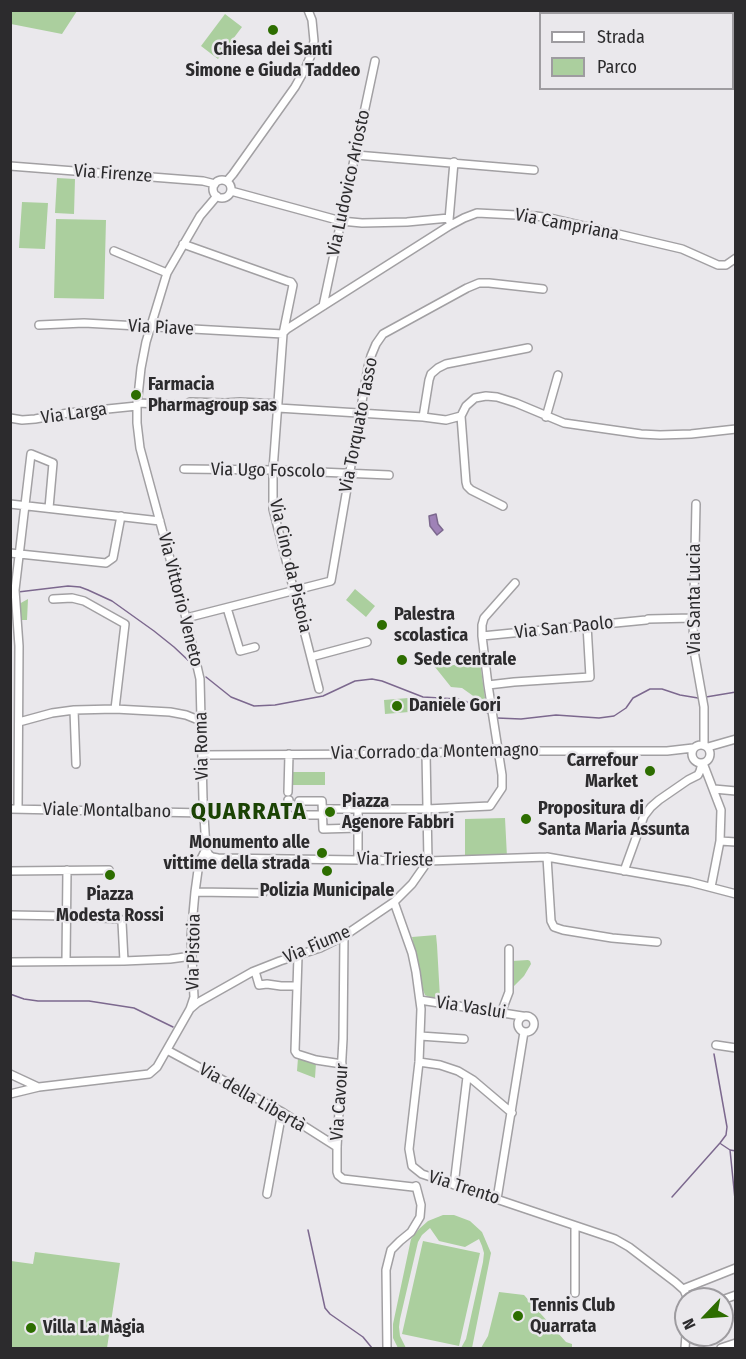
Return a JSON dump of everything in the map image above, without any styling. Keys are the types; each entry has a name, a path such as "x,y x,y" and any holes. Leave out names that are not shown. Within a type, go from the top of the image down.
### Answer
{"street":[{"path":"227,181 305,69 314,41 309,11"},
{"name":"Via Ludovico Ariosto","path":"323,306 375,61"},
{"path":"356,155 534,170"},
{"path":"231,191 341,221 449,222 454,162"},
{"name":"Via Firenze","path":"10,166 203,181 214,184"},
{"path":"221,180 227,181 231,186 229,195 225,198 217,196 214,193 214,184 221,180"},
{"name":"Via Vittorio Veneto","path":"200,679 140,448 137,404 149,327 167,273 200,216 217,196"},
{"name":"Via Campriana","path":"283,334 287,329 449,222 477,213 536,216 682,249 718,265 726,264 735,258"},
{"name":"Via Cino da Pistoia","path":"183,244 291,282 293,285 283,334 273,470 273,509 319,689"},
{"path":"114,251 167,273"},
{"name":"Via Torquato Tasso","path":"294,590 331,581 370,356 383,334 467,288 479,284 543,288"},
{"name":"Via Piave","path":"39,326 84,324 283,334"},
{"path":"423,417 429,380 431,374 438,368 446,364 528,348"},
{"path":"546,417 558,375"},
{"path":"503,506 477,495 465,482 461,416 466,406 475,398 497,397 564,423 640,434 691,434 735,429"},
{"name":"Via Larga","path":"10,418 34,419 137,404 185,405 190,402 240,402 446,420 461,416"},
{"path":"14,809 19,753 19,646 15,596 15,553 31,453 53,463 49,508"},
{"name":"Via Ugo Foscolo","path":"184,469 389,475"},
{"path":"10,504 160,521"},
{"name":"Via Santa Lucia","path":"696,504 694,650 704,707 703,748 692,753 698,761"},
{"path":"15,553 105,563 113,558 121,516"},
{"path":"299,815 358,809 490,806 502,788 482,625 484,618 515,583"},
{"path":"186,618 294,590"},
{"path":"53,599 72,598 84,601 125,624 115,708"},
{"path":"227,608 240,651 255,647"},
{"name":"Via San Paolo","path":"482,636 587,625 693,618"},
{"path":"488,685 590,677 587,625"},
{"path":"311,657 367,642"},
{"name":"Via Roma","path":"200,679 204,813"},
{"path":"18,722 52,713 115,708 170,712 201,721"},
{"path":"74,710 76,764"},
{"name":"Via Corrado da Montemagno","path":"202,755 513,750 667,751 703,748 733,740"},
{"path":"698,761 708,760 703,748"},
{"name":"Via Corrado da Montemagno","path":"667,751 698,761"},
{"path":"10,753 19,753"},
{"path":"426,753 428,861"},
{"path":"288,798 289,754"},
{"path":"624,871 644,816 659,800 688,780 698,761"},
{"path":"698,761 714,789 721,810 720,841 711,887"},
{"path":"714,789 735,791"},
{"path":"299,801 322,801 323,829 358,828"},
{"name":"Viale Montalbano","path":"14,809 204,813"},
{"path":"358,809 358,860"},
{"path":"204,813 206,849"},
{"path":"720,841 735,842"},
{"name":"Via Trieste","path":"206,849 210,856 218,858 428,861 547,857 711,887 735,894"},
{"name":"Via Pistoia","path":"10,1094 39,1087 149,1074 157,1067 190,1009 194,997 191,937 199,863 206,849"},
{"path":"547,857 551,921 554,927 612,938 657,942"},
{"name":"Via Fiume","path":"190,1009 255,971 320,948 344,936 394,902 412,884 428,861"},
{"path":"66,962 67,870"},
{"path":"10,872 109,870"},
{"path":"195,892 263,893"},
{"name":"Via Trento","path":"394,902 412,952 420,1000 419,1062 409,1149 412,1166 422,1174 615,1239 630,1247 680,1287"},
{"path":"10,915 120,919 124,961"},
{"name":"Via Cavour","path":"344,936 337,1172 343,1179 416,1186"},
{"path":"501,1013 509,992 509,949"},
{"path":"10,962 124,961 192,956"},
{"path":"298,956 296,1053 316,1060 342,1064"},
{"path":"255,971 259,985 297,986"},
{"name":"Via Vaslui","path":"420,1000 522,1016"},
{"path":"522,1016 530,1016 535,1025 531,1030 524,1032 518,1025 519,1019 522,1016"},
{"name":"Via Vaslui","path":"497,1199 524,1032"},
{"path":"420,1036 464,1039"},
{"path":"716,1045 735,1048"},
{"name":"Via della Libertà","path":"166,1050 282,1112 337,1147"},
{"path":"419,1062 458,1071 512,1113"},
{"path":"10,1074 39,1087"},
{"path":"454,1185 467,1077"},
{"path":"267,1194 282,1112"},
{"path":"387,1348 386,1270 391,1250 411,1232 420,1217 421,1205 416,1186 422,1174"},
{"path":"575,1226 575,1293"},
{"path":"688,1287 735,1268"},
{"path":"721,1348 735,1343"}],"green space":[{"path":"10,11 77,11 62,34 11,24"},
{"path":"225,14 242,27 218,59 201,46"},
{"path":"57,178 75,179 74,214 55,213"},
{"path":"22,202 48,203 45,249 19,248"},
{"path":"56,219 106,220 104,299 54,298"},
{"path":"355,589 375,606 366,617 346,600"},
{"path":"28,599 27,620 21,620 19,604"},
{"path":"480,662 486,705 462,688 451,687 435,667"},
{"name":"Daniele Gori","path":"408,698 409,712 385,714 384,700"},
{"path":"291,772 325,772 325,785 290,785"},
{"path":"505,818 507,857 465,858 465,819"},
{"path":"436,935 440,998 425,995 412,937"},
{"path":"528,960 531,964 524,976 513,987 512,961"},
{"path":"298,1058 316,1063 315,1078 297,1071"},
{"path":"443,1215 454,1215 470,1221 482,1232 491,1253 472,1348 461,1348 466,1339 483,1262 482,1246 479,1239 465,1247 439,1241 430,1228 418,1242 399,1327 400,1336 406,1348 398,1348 393,1338 393,1324 411,1239 428,1221"},
{"path":"423,1241 480,1253 459,1346 402,1334"},
{"path":"35,1252 120,1263 107,1348 11,1348 11,1261 33,1264"},
{"name":"Tennis Club Quarrata","path":"499,1292 524,1295 566,1342 572,1344 572,1348 481,1348 488,1336"}],"shaded area":[{"path":"436,514 438,524 443,530 437,535 430,526 429,516"}],"waterway":[{"path":"18,592 68,586 88,590 112,601 154,631 191,663"},
{"path":"206,677 231,697 254,706 275,705 323,696 355,681 372,679 423,697 465,701 488,713"},
{"path":"497,718 521,719 556,715 599,718 614,716 626,708 633,698 650,689 662,689 698,698"},
{"path":"706,697 736,692"},
{"path":"10,994 38,1001 89,1001 134,1008 173,1027"},
{"path":"672,1197 726,1135 727,1127 714,1054"},
{"path":"721,1144 736,1151"},
{"path":"730,1150 736,1209"},
{"path":"308,1230 325,1308 363,1337 372,1348"}],"place":[{"name":"Chiesa dei Santi Simone e Giuda Taddeo","path":"273,30"},
{"name":"Farmacia Pharmagroup sas","path":"136,395"},
{"name":"Palestra scolastica","path":"382,625"},
{"name":"Sede centrale","path":"402,660"},
{"name":"Daniele Gori","path":"397,706"},
{"name":"Carrefour Market","path":"650,771"},
{"name":"Piazza Agenore Fabbri","path":"330,812"},
{"name":"Propositura di Santa Maria Assunta","path":"526,819"},
{"name":"Monumento alle vittime della strada","path":"322,853"},
{"name":"Polizia Municipale","path":"327,871"},
{"name":"Piazza Modesta Rossi","path":"110,875"},
{"name":"Tennis Club Quarrata","path":"518,1316"},
{"name":"Villa La Màgia","path":"31,1328"}],"district":[{"name":"QUARRATA","path":"249,812"}]}
